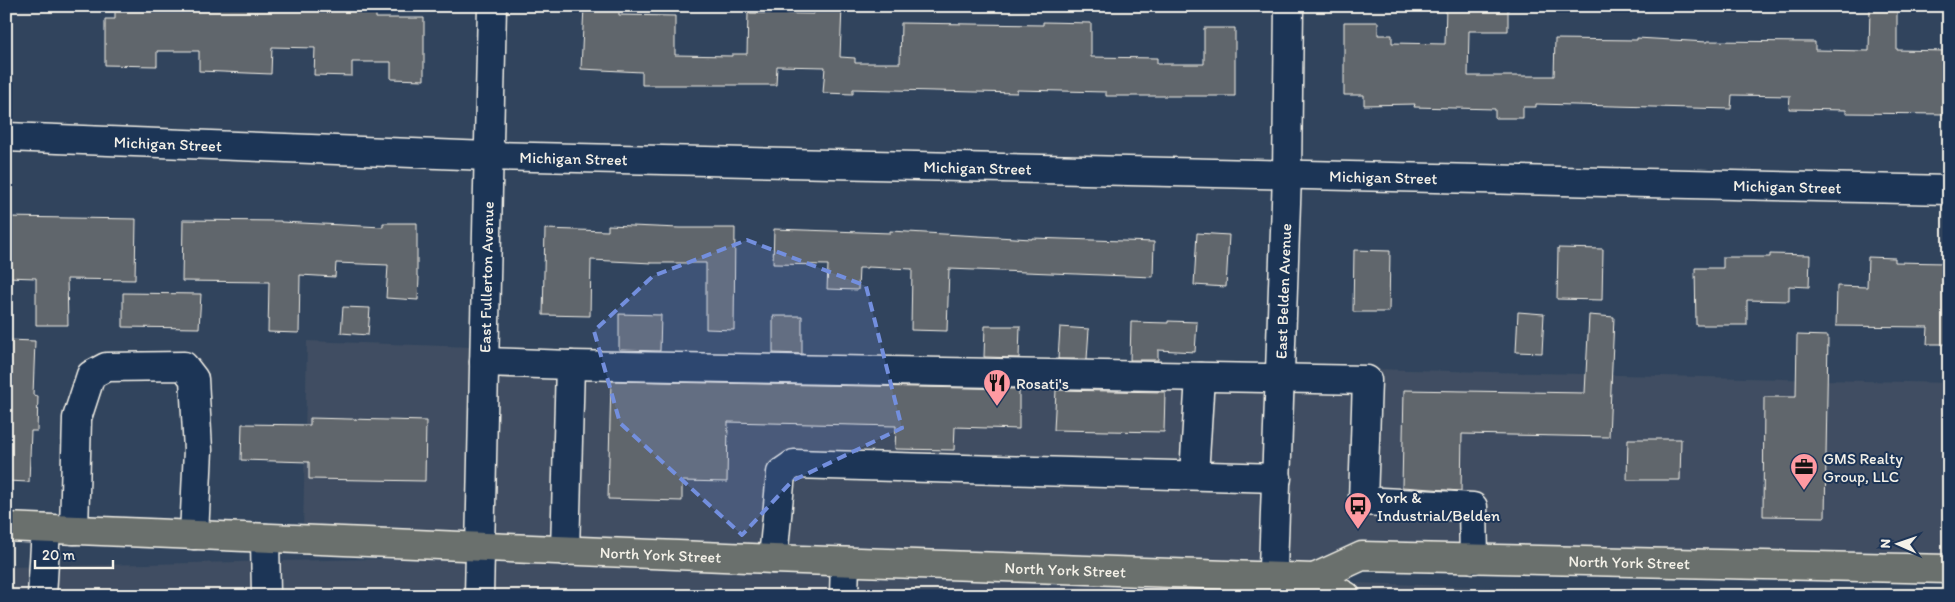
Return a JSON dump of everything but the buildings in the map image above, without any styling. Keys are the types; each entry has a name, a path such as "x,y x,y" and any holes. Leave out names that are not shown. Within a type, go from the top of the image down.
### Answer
{"main road":[{"name":"North York Street","path":"6,527 846,562 1272,586 1314,578 1362,556 1949,569"},
{"name":"North York Street","path":"1314,578 1346,596"}],"street":[{"name":"East Fullerton Avenue","path":"479,596 492,6"},
{"name":"East Belden Avenue","path":"1272,586 1287,175 1289,6"},
{"name":"Michigan Street","path":"6,137 488,156 1949,190"},
{"path":"484,362 570,366 1367,380 1363,501 1473,507 1474,558"},
{"path":"74,530 77,418 91,375 106,367 184,366 194,379 198,450 194,535"},
{"path":"565,551 570,366"},
{"path":"1194,475 1200,376"},
{"path":"773,559 780,473 794,464 1277,478"},
{"path":"42,596 46,529"},
{"path":"265,538 266,596"},
{"path":"844,596 846,562"}],"highlighted area":[{"path":"747,240 866,286 902,428 792,481 742,535 620,423 594,331 653,276"}],"shaded area":[{"path":"307,341 473,347 472,539 303,532"},
{"path":"492,347 1274,368 1264,569 488,541"},
{"path":"1288,367 1949,383 1949,582 1284,570"},
{"path":"464,557 1802,596 6,596 6,567"}],"place":[{"name":"Rosati's","path":"997,407"},
{"name":"GMS Realty Group, LLC","path":"1804,491"},
{"name":"York & Industrial/Belden","path":"1358,530"}]}
